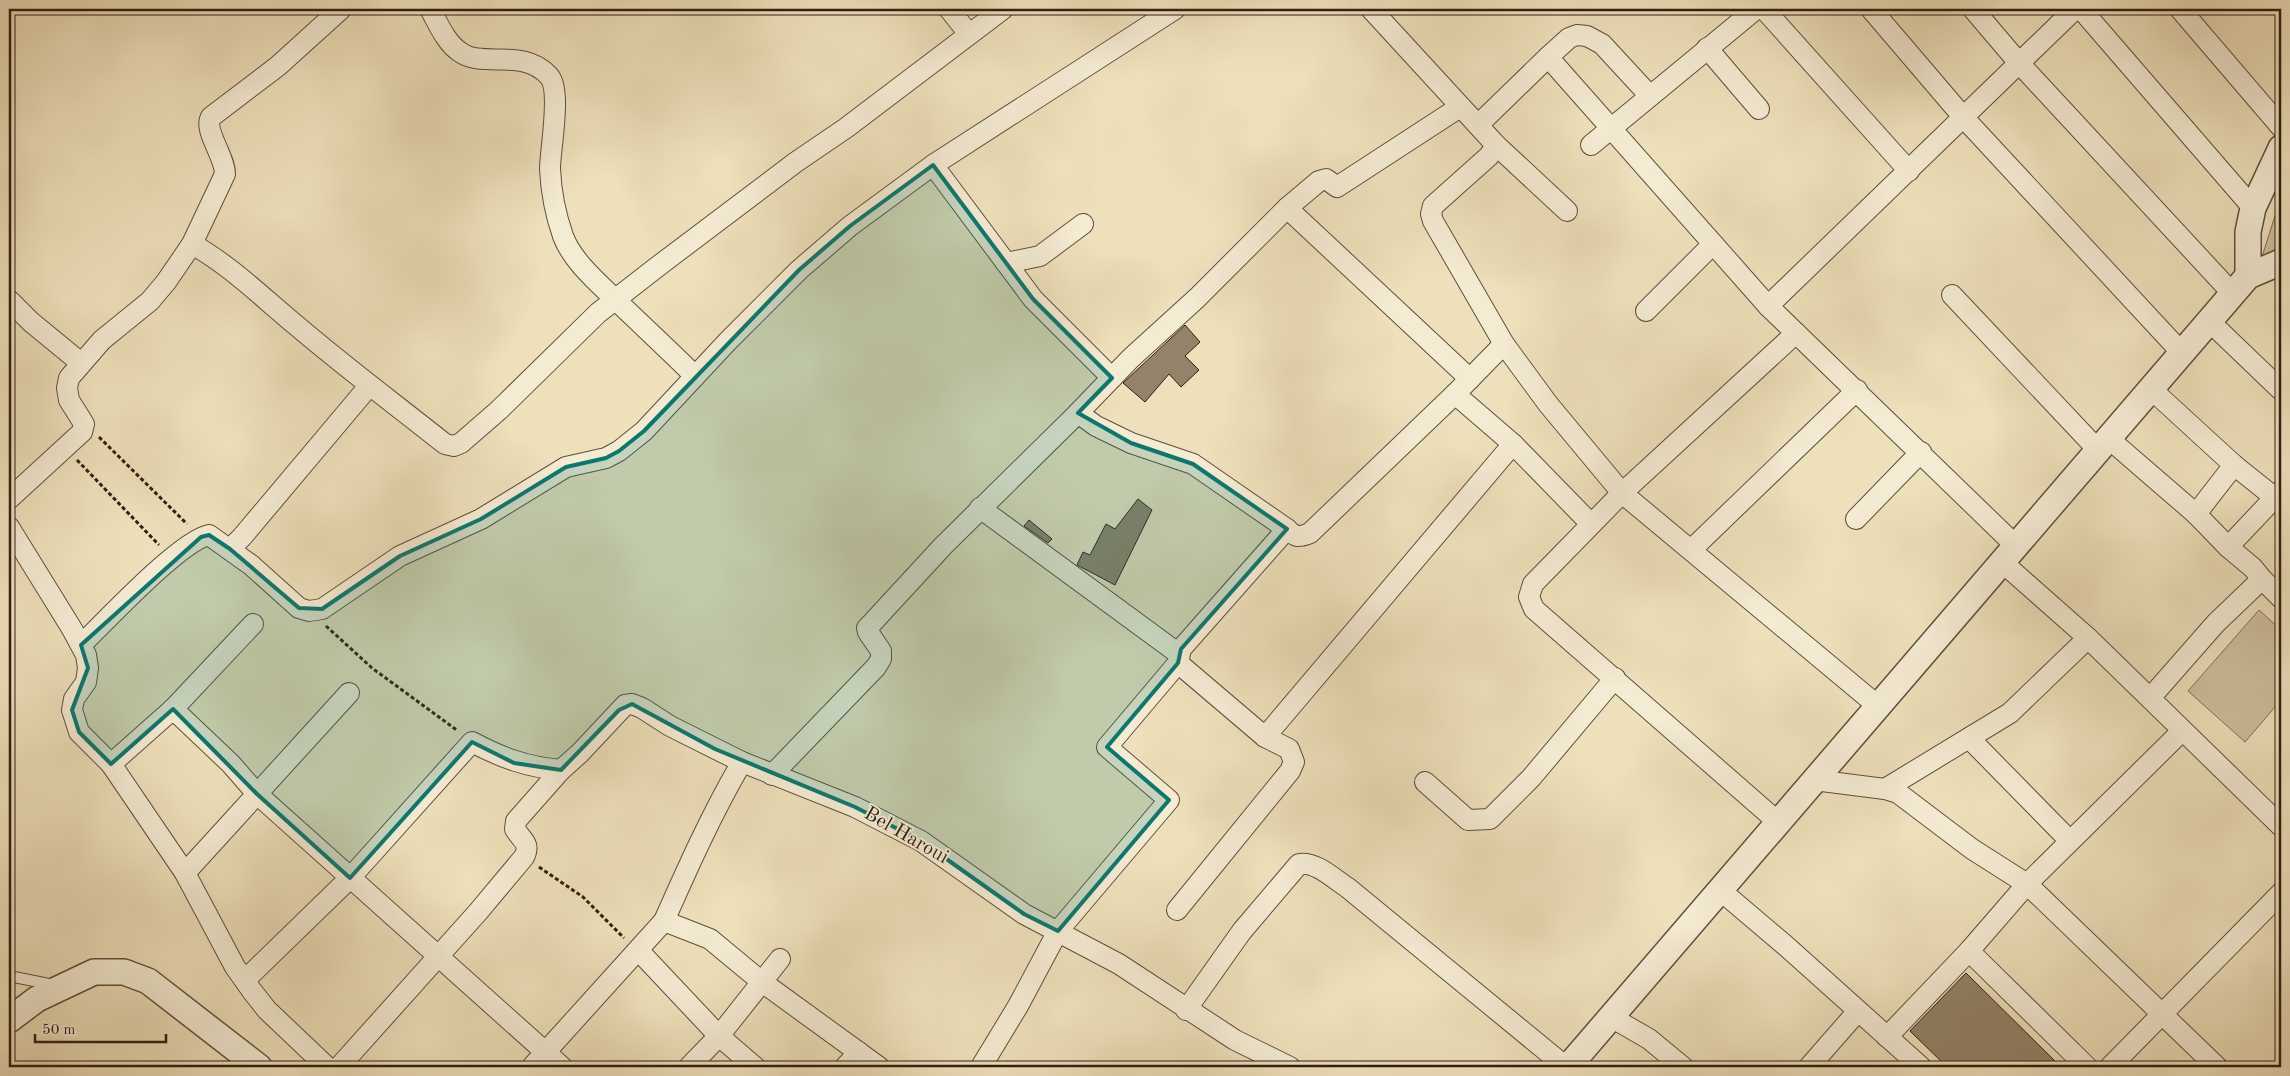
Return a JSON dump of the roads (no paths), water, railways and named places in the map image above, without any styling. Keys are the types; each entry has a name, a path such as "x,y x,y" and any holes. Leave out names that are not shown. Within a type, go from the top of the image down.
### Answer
{"street":[{"path":"9,499 66,449 82,432 84,424 69,400 67,388 69,378 102,340 150,300 166,282 192,244 225,174 224,162 209,129 209,121 278,66 341,9"},
{"path":"430,9 449,40 460,52 476,59 506,58 532,64 550,76 554,89 550,170 554,203 563,238 595,282 695,376"},
{"path":"949,9 969,34"},
{"path":"192,244 210,254 241,278 369,386 445,444 454,446 461,443 499,410 598,313 617,301 657,267 796,162 846,128 1003,9"},
{"path":"81,646 172,558 201,536 209,535 230,549 299,608 309,611 322,609 400,556 481,519 566,467 606,458 619,451 644,431 799,270 850,226 933,165 1175,9"},
{"path":"1372,9 1460,107 1479,124 1496,145 1567,210"},
{"path":"1591,145 1756,9"},
{"path":"1764,9 1909,171"},
{"path":"1871,9 1964,118 2182,353"},
{"path":"1973,9 2019,63 2240,285"},
{"path":"1768,306 2075,9"},
{"path":"2081,9 2253,208"},
{"path":"2180,9 2281,127"},
{"path":"1479,124 1569,38 1586,36 1602,44 1650,96"},
{"path":"1707,48 1759,109"},
{"path":"1548,57 1768,306 1921,452 2009,554 2088,638 2151,697 2182,731 2281,826"},
{"path":"772,775 881,660 882,651 868,632 868,628 899,591 980,508 1287,208 1319,181 1326,179 1336,187 1460,107"},
{"path":"1496,145 1489,156 1433,206 1431,214 1504,344 1548,404 1622,493 1692,549 1878,706"},
{"path":"2240,285 2248,232 2256,196 2281,148"},
{"path":"933,165 1033,299 1112,378"},
{"path":"1287,208 1470,379"},
{"path":"1006,263 1040,256 1083,224"},
{"path":"1646,311 1713,244"},
{"path":"1186,1010 1242,931 1298,864 1307,863 1348,888 1567,1067 2240,285 2281,262"},
{"path":"1952,294 2103,444 2196,514 2228,547 2253,568 2281,598"},
{"path":"9,300 30,322 81,363"},
{"path":"2209,321 2281,390"},
{"path":"1778,822 1534,609 1529,596 1533,584 1622,493 1796,333"},
{"path":"1078,413 1096,426 1131,443 1193,464 1295,536 1300,537 1310,533 1455,394 1504,344"},
{"path":"230,549 369,386"},
{"path":"2151,389 2234,465 2278,494 2228,547"},
{"path":"1692,549 1858,390"},
{"path":"1455,394 1513,444 1591,524"},
{"path":"1264,737 1513,444"},
{"path":"1856,519 1921,452"},
{"path":"2196,514 2234,465"},
{"path":"980,508 1179,659 1264,737 1289,749 1294,762 1290,771 1177,910"},
{"path":"9,527 86,655 88,668 86,682 74,698 72,710 80,732 112,764 185,873 235,967 267,1010 327,1067"},
{"path":"981,1067 1018,1006 1058,931 1169,800 1107,747 1179,659 1181,649 1287,529"},
{"path":"2151,697 2216,623 2262,579"},
{"path":"112,764 172,709 253,624"},
{"path":"1885,789 2010,713 2088,638"},
{"path":"1425,782 1468,820 1490,819 1532,778 1615,678"},
{"path":"185,873 349,693"},
{"name":"Bel Haroui","path":"560,770 580,753 619,710 625,705 632,704 742,762 855,807 921,841 1024,914 1119,964 1186,1010 1235,1040 1290,1067"},
{"path":"172,709 231,764 257,794 562,1067"},
{"path":"1888,1037 1969,951 2027,884 2182,731"},
{"path":"1969,738 2070,840"},
{"path":"245,980 350,878 472,742 514,763 560,770"},
{"path":"532,1067 639,951 664,921 726,788 742,762"},
{"path":"339,1067 439,957 524,857 528,850 527,844 515,829 516,821 560,770"},
{"path":"1814,780 1885,789 1898,793 1972,849 2027,884 2218,1067"},
{"path":"1720,890 1786,946 1921,1067"},
{"path":"2110,1067 2281,893"},
{"path":"664,921 710,939 762,982 879,1067"},
{"path":"639,951 719,1036 755,1067"},
{"path":"1969,951 2087,1067"},
{"path":"689,1067 719,1036 780,959"},
{"path":"9,1020 37,1000 62,986 94,972 124,972 148,981 259,1067"},
{"path":"1809,1067 1858,1011"},
{"path":"1611,1017 1649,1039 1684,1067"},
{"path":"845,1067 859,1052"}],"lane":[{"path":"9,976 62,986"}]}
